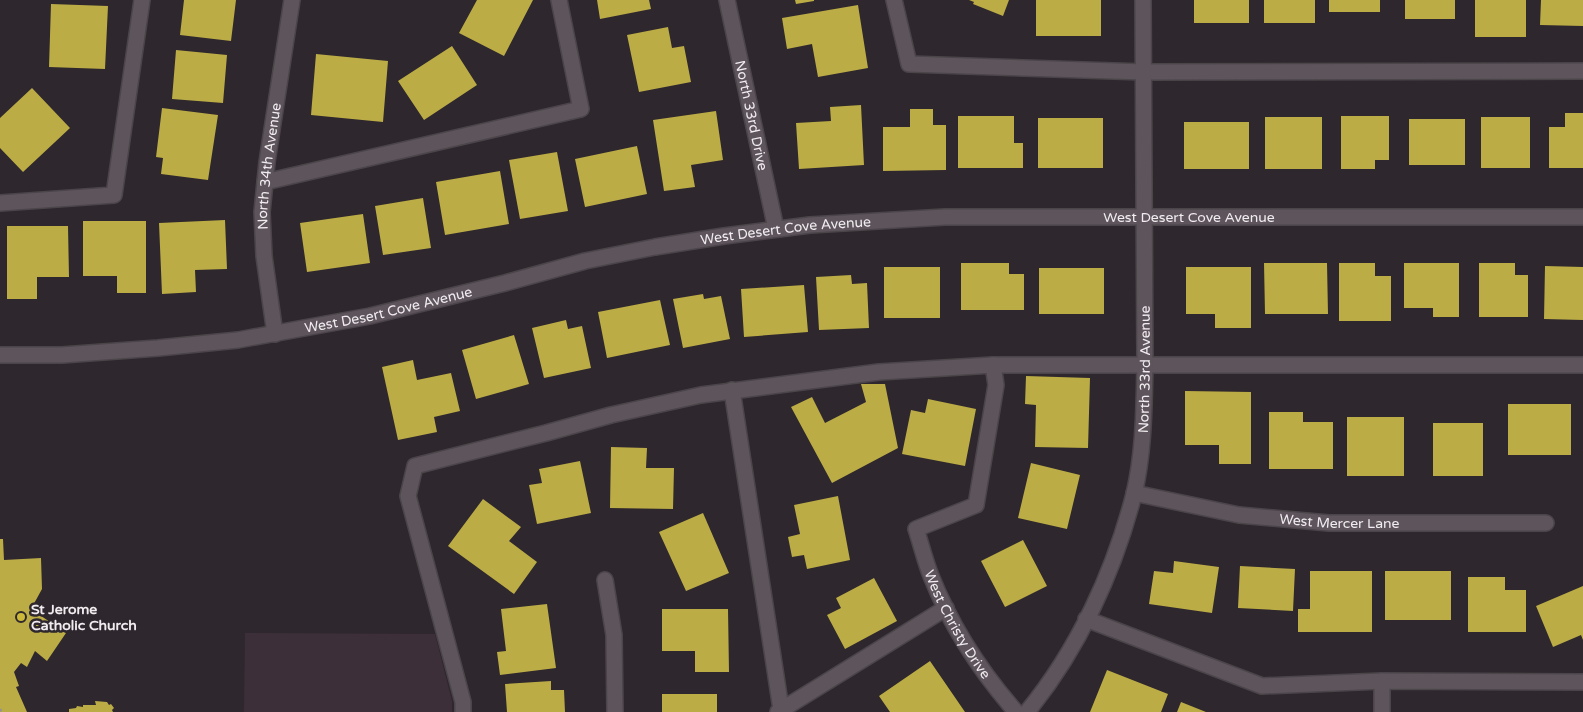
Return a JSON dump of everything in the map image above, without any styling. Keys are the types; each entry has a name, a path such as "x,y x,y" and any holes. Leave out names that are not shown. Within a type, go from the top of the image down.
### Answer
{"street":[{"path":"0,203 114,195 142,0"},
{"name":"North 34th Avenue","path":"275,334 264,256 262,212 267,162 292,0"},
{"path":"265,182 581,109 559,0"},
{"name":"North 33rd Drive","path":"726,0 776,229"},
{"path":"894,0 909,64 1144,72 1583,71"},
{"name":"North 33rd Avenue","path":"1027,712 1043,693 1094,604 1116,552 1134,493 1141,449 1145,365 1143,0"},
{"name":"West Desert Cove Avenue","path":"0,355 62,355 238,340 370,316 505,283 585,260 655,247 776,229 827,224 945,217 1583,217"},
{"path":"463,712 463,702 408,496 415,466 611,415 701,395 879,372 993,366 1583,365"},
{"name":"West Christy Drive","path":"993,366 996,385 976,505 916,528 931,576 968,650 1000,694 1016,712"},
{"path":"732,390 780,711 946,608"},
{"name":"West Mercer Lane","path":"1134,493 1239,515 1329,523 1546,523"},
{"path":"605,580 614,635 615,712"},
{"path":"1086,619 1262,686 1382,681 1583,682"},
{"path":"1382,681 1382,712"}],"path":[{"path":"0,708 1,712"}],"shaded area":[{"path":"245,633 435,634 452,701 452,712 244,712"}],"building":[{"path":"184,0 236,0 231,41 180,35"},
{"path":"477,0 533,0 504,56 459,33"},
{"path":"597,0 649,0 651,9 600,19"},
{"path":"795,0 814,0 814,1 796,4"},
{"path":"969,0 1009,0 1003,16 973,4 974,2"},
{"path":"1036,0 1101,0 1101,36 1036,36"},
{"path":"1194,0 1249,0 1249,23 1194,23"},
{"path":"1264,0 1315,0 1315,23 1264,23"},
{"path":"1329,0 1380,0 1380,12 1329,12"},
{"path":"1405,0 1455,0 1455,19 1405,19"},
{"path":"1475,0 1526,0 1526,37 1475,37"},
{"path":"1541,0 1583,0 1583,26 1540,25"},
{"path":"51,4 108,6 105,69 49,67"},
{"path":"858,5 868,68 818,77 812,44 787,49 782,18"},
{"path":"668,27 672,48 684,46 691,82 639,92 627,35"},
{"path":"452,46 477,85 424,120 398,81"},
{"path":"176,50 227,55 223,103 172,99"},
{"path":"316,54 388,61 383,122 311,115"},
{"path":"32,88 70,128 23,172 0,148 0,118"},
{"path":"861,105 864,165 799,169 796,123 831,121 830,107"},
{"path":"162,108 218,115 208,180 161,174 163,158 156,157"},
{"path":"910,109 933,109 933,125 946,125 946,170 883,171 883,127 910,127"},
{"path":"716,111 723,160 691,165 695,187 664,191 653,120"},
{"path":"1565,113 1583,113 1583,168 1549,168 1549,127 1565,127"},
{"path":"958,116 1014,116 1014,143 1023,143 1023,168 958,168"},
{"path":"1341,116 1389,116 1389,160 1375,160 1375,169 1341,169"},
{"path":"1265,117 1322,117 1322,169 1265,169"},
{"path":"1481,117 1530,117 1530,168 1481,168"},
{"path":"1038,118 1103,118 1103,168 1038,168"},
{"path":"1409,119 1465,119 1465,165 1409,165"},
{"path":"1184,122 1249,122 1249,169 1184,169"},
{"path":"637,146 647,194 585,207 575,159"},
{"path":"557,152 568,211 520,219 509,160"},
{"path":"500,171 509,224 445,235 436,182"},
{"path":"423,198 431,248 383,255 375,206"},
{"path":"363,214 370,263 307,272 300,223"},
{"path":"225,220 227,269 195,270 196,292 162,294 159,223"},
{"path":"83,221 146,221 146,293 117,293 117,276 83,276"},
{"path":"7,226 68,226 69,277 37,277 37,299 7,299"},
{"path":"961,263 1009,263 1009,274 1024,274 1024,310 961,310"},
{"path":"1264,263 1327,263 1328,314 1265,314"},
{"path":"1339,263 1375,263 1375,276 1391,276 1391,321 1339,321"},
{"path":"1404,263 1459,263 1459,317 1433,317 1433,308 1404,308"},
{"path":"1479,263 1515,263 1515,275 1528,275 1528,317 1479,317"},
{"path":"1545,266 1583,267 1583,320 1544,319"},
{"path":"884,267 940,267 940,318 884,318"},
{"path":"1186,267 1251,267 1251,328 1215,328 1215,314 1186,314"},
{"path":"1039,268 1104,268 1104,314 1039,314"},
{"path":"851,275 852,284 867,283 869,328 819,330 816,277"},
{"path":"804,285 808,332 744,337 741,289"},
{"path":"703,294 704,299 721,296 730,339 683,348 673,299"},
{"path":"660,300 670,345 607,358 598,312"},
{"path":"566,320 568,329 582,326 591,368 544,378 532,328"},
{"path":"514,335 529,384 476,399 462,350"},
{"path":"413,360 417,380 451,373 460,411 434,417 437,432 398,440 382,367"},
{"path":"1026,376 1090,378 1088,448 1035,447 1036,405 1025,404"},
{"path":"861,384 885,384 898,448 832,483 791,407 812,397 825,423 866,402"},
{"path":"1185,391 1251,392 1251,464 1219,464 1219,445 1185,445"},
{"path":"928,399 976,409 965,466 902,454 911,410 925,413"},
{"path":"1508,404 1571,404 1571,455 1508,455"},
{"path":"1269,412 1303,412 1303,422 1333,422 1333,469 1269,469"},
{"path":"1347,417 1404,417 1404,476 1347,476"},
{"path":"1433,423 1483,423 1483,476 1433,476"},
{"path":"611,447 647,448 646,468 674,468 673,509 610,508"},
{"path":"580,461 591,513 537,524 529,485 542,483 539,469"},
{"path":"1031,463 1080,475 1067,529 1018,518"},
{"path":"838,496 850,560 807,569 804,555 792,557 788,537 800,534 794,505"},
{"path":"483,499 521,527 509,541 537,562 514,594 448,546"},
{"path":"703,513 729,573 686,591 659,532"},
{"name":"St Jerome Catholic Church","path":"0,539 3,539 4,560 41,558 42,589 31,609 66,633 47,661 35,651 27,667 21,663 14,672 19,686 16,687 27,712 0,712"},
{"path":"1023,540 1047,586 1005,607 981,561"},
{"path":"1174,561 1219,567 1212,613 1149,604 1154,571 1173,573"},
{"path":"1240,566 1295,569 1293,611 1238,608"},
{"path":"1310,571 1372,571 1372,632 1298,632 1298,609 1310,609"},
{"path":"1385,571 1451,571 1451,620 1385,620"},
{"path":"1468,577 1505,577 1505,590 1526,590 1526,632 1468,632"},
{"path":"874,578 897,621 845,649 827,615 841,608 836,598"},
{"path":"1583,586 1583,640 1581,635 1553,647 1536,606"},
{"path":"547,604 556,668 500,675 497,652 506,651 501,609"},
{"path":"662,609 728,609 729,672 695,672 695,651 662,651"},
{"path":"930,661 965,712 890,712 879,696"},
{"path":"1107,670 1168,694 1161,712 1090,712"},
{"path":"551,681 551,690 564,690 565,712 507,712 505,684"},
{"path":"662,694 717,694 717,712 662,712"},
{"path":"95,701 111,704 114,708 113,712 69,712 69,709 76,708 77,706 96,705"},
{"path":"1181,702 1206,712 1177,712"}],"place":[{"name":"St Jerome Catholic Church","path":"21,617"}]}
